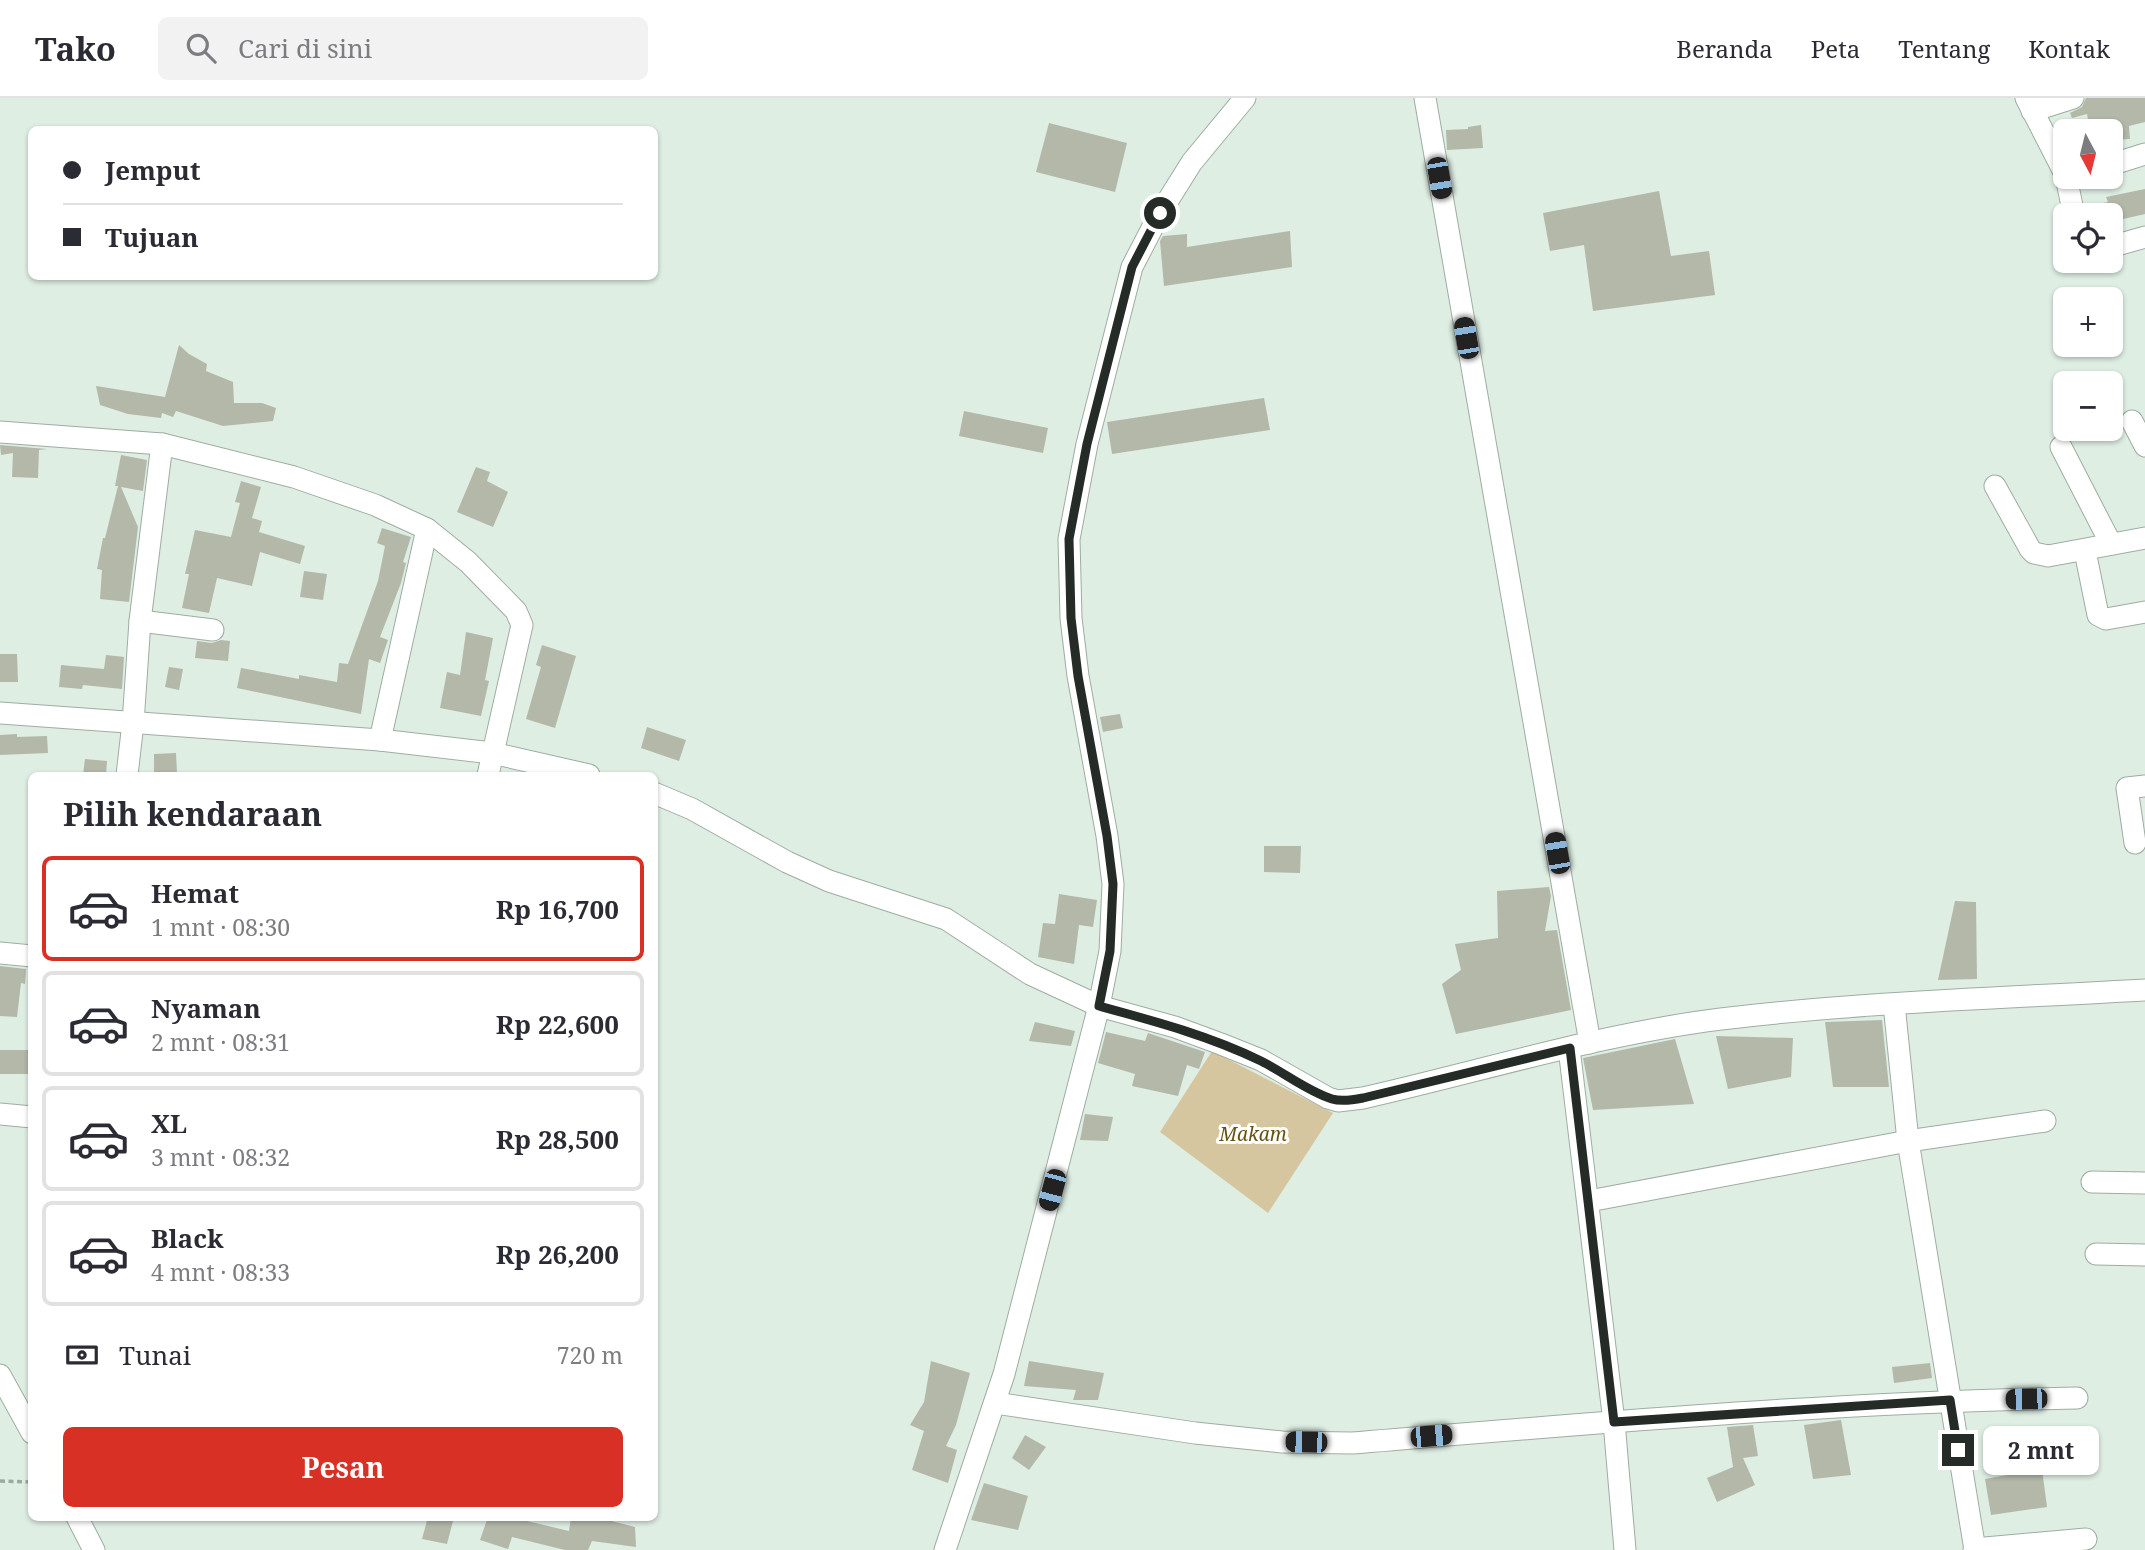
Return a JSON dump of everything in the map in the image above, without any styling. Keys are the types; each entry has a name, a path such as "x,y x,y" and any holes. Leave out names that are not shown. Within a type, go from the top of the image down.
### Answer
{"street":[{"path":"945,1550 995,1404 1099,1006 1110,951 1113,884 1078,676 1071,618 1069,539 1087,444 1132,267 1160,213 1192,162 1245,98"},
{"path":"1425,98 1580,1046 1589,1200 1614,1422 1625,1550"},
{"path":"2053,148 2029,104 2073,98"},
{"path":"2123,161 2145,154"},
{"path":"2123,243 2145,237"},
{"path":"2132,421 2145,446"},
{"path":"0,432 162,444 294,477 375,505 427,528 468,562 516,611 520,619 522,631 489,772"},
{"path":"127,772 140,621 162,444"},
{"path":"2061,447 2111,544"},
{"path":"1996,486 2034,553 2048,556 2145,538"},
{"path":"380,740 427,528"},
{"path":"2087,561 2098,615 2106,618 2145,612"},
{"path":"140,621 213,630"},
{"path":"0,713 380,740 492,753 576,772"},
{"path":"2135,843 2127,788 2145,786"},
{"path":"658,795 692,809 787,862 829,881 946,919 1030,974 1099,1006 1175,1027 1221,1044 1261,1060 1338,1101 1363,1098 1580,1046 1719,1019 1849,1006 2142,996"},
{"path":"0,953 28,956"},
{"path":"1894,1004 1908,1141 1974,1549 2086,1539"},
{"path":"0,1114 28,1117"},
{"path":"1589,1200 1908,1141 2045,1121"},
{"path":"2092,1182 2145,1183"},
{"path":"2096,1254 2145,1255"},
{"path":"0,1374 28,1426"},
{"path":"995,1404 1195,1433 1282,1442 1352,1443 1614,1422 1950,1400 2077,1398"},
{"path":"78,1521 94,1550"}],"path":[{"path":"0,1481 28,1482"}],"green space":[{"name":"Makam","path":"1212,1051 1333,1113 1268,1213 1160,1132"}],"building":[{"path":"2086,98 2145,98 2145,122 2129,126 2130,139 2123,139 2123,119 2088,119 2087,114 2072,118 2070,113 2082,107"},
{"path":"1049,123 1127,143 1115,192 1036,172"},
{"path":"1481,125 1483,148 1447,150 1446,130 1468,129"},
{"path":"2145,189 2145,214 2123,219 2123,203 2104,203 2108,202 2106,197"},
{"path":"1659,191 1671,256 1709,251 1715,295 1593,311 1584,245 1550,251 1543,213"},
{"path":"1290,231 1292,267 1164,286 1160,241 1163,236 1187,234 1187,247"},
{"path":"179,345 207,364 206,371 233,382 234,403 262,403 276,408 273,421 223,426 176,411 173,417 162,413 161,418 128,414 100,405 96,386 165,397"},
{"path":"1264,398 1270,430 1112,454 1107,422"},
{"path":"964,411 1048,428 1043,453 959,436"},
{"path":"0,445 47,449 39,450 38,478 12,477 13,453 1,455"},
{"path":"121,455 147,460 143,491 121,487 138,527 129,602 100,599 102,570 97,569 118,486 115,486"},
{"path":"476,467 490,472 487,481 508,492 493,527 457,512"},
{"path":"241,481 261,487 252,518 262,521 259,532 305,546 300,564 260,552 252,586 217,578 209,613 182,608 189,574 185,574 195,530 231,537 240,503 235,502"},
{"path":"382,528 411,537 403,562 406,563 401,583 380,637 388,640 380,663 369,659 361,714 237,688 241,668 299,679 299,675 337,682 339,663 348,664 378,581 385,546 377,543"},
{"path":"304,571 327,574 323,600 300,597"},
{"path":"466,632 493,638 485,680 489,681 481,716 440,708 447,672 460,675"},
{"path":"197,641 212,643 230,641 228,661 195,658"},
{"path":"542,645 576,656 555,728 526,719 541,667 536,665"},
{"path":"0,654 17,654 18,682 0,682"},
{"path":"106,655 124,657 122,689 83,685 82,689 59,687 61,665 104,669"},
{"path":"169,667 183,669 179,690 165,687"},
{"path":"1120,714 1123,728 1103,732 1100,717"},
{"path":"647,727 686,740 679,761 641,748"},
{"path":"17,734 17,737 47,736 48,753 0,755 0,735"},
{"path":"176,753 177,772 154,772 154,754"},
{"path":"85,759 107,761 106,772 83,772"},
{"path":"1264,846 1301,846 1300,873 1264,872"},
{"path":"1549,887 1551,896 1545,931 1557,930 1571,1010 1456,1034 1442,984 1461,970 1455,944 1498,938 1497,891"},
{"path":"1059,894 1097,900 1093,927 1079,925 1074,964 1038,957 1043,923 1055,924"},
{"path":"1955,901 1976,902 1977,979 1938,980"},
{"path":"0,966 26,969 25,984 21,983 17,1017 0,1016"},
{"path":"1882,1020 1889,1087 1833,1087 1825,1022"},
{"path":"1035,1022 1075,1031 1071,1046 1029,1041"},
{"path":"1106,1032 1145,1041 1148,1033 1205,1052 1199,1069 1187,1065 1178,1096 1132,1086 1135,1074 1098,1063"},
{"path":"1716,1036 1793,1038 1791,1077 1728,1089"},
{"path":"1675,1039 1694,1104 1593,1110 1583,1058"},
{"path":"0,1050 28,1050 28,1074 0,1074"},
{"path":"1085,1114 1113,1117 1108,1141 1080,1140"},
{"path":"931,1361 970,1373 956,1425 946,1446 957,1450 948,1483 912,1470 924,1431 910,1425 924,1402"},
{"path":"1029,1361 1104,1373 1098,1400 1073,1400 1076,1390 1024,1386"},
{"path":"1930,1363 1932,1378 1894,1383 1892,1367"},
{"path":"1841,1420 1851,1475 1813,1479 1804,1425"},
{"path":"1753,1425 1758,1456 1743,1458 1755,1485 1717,1502 1707,1478 1733,1467 1727,1427"},
{"path":"1025,1435 1046,1447 1029,1470 1012,1458"},
{"path":"2042,1469 2047,1507 1991,1515 1985,1479"},
{"path":"984,1483 1028,1496 1018,1530 971,1520"},
{"path":"427,1521 453,1521 447,1544 422,1539"},
{"path":"487,1521 527,1521 569,1531 570,1521 612,1521 635,1527 636,1547 592,1541 588,1550 565,1550 512,1537 508,1549 480,1540"}],"route":[{"path":"1160,213 1132,267 1087,444 1069,539 1071,618 1078,676 1113,884 1110,951 1099,1006 1175,1027 1221,1044 1261,1060 1338,1101 1395,1091 1570,1048 1614,1422 1950,1400 1958,1450"}]}
